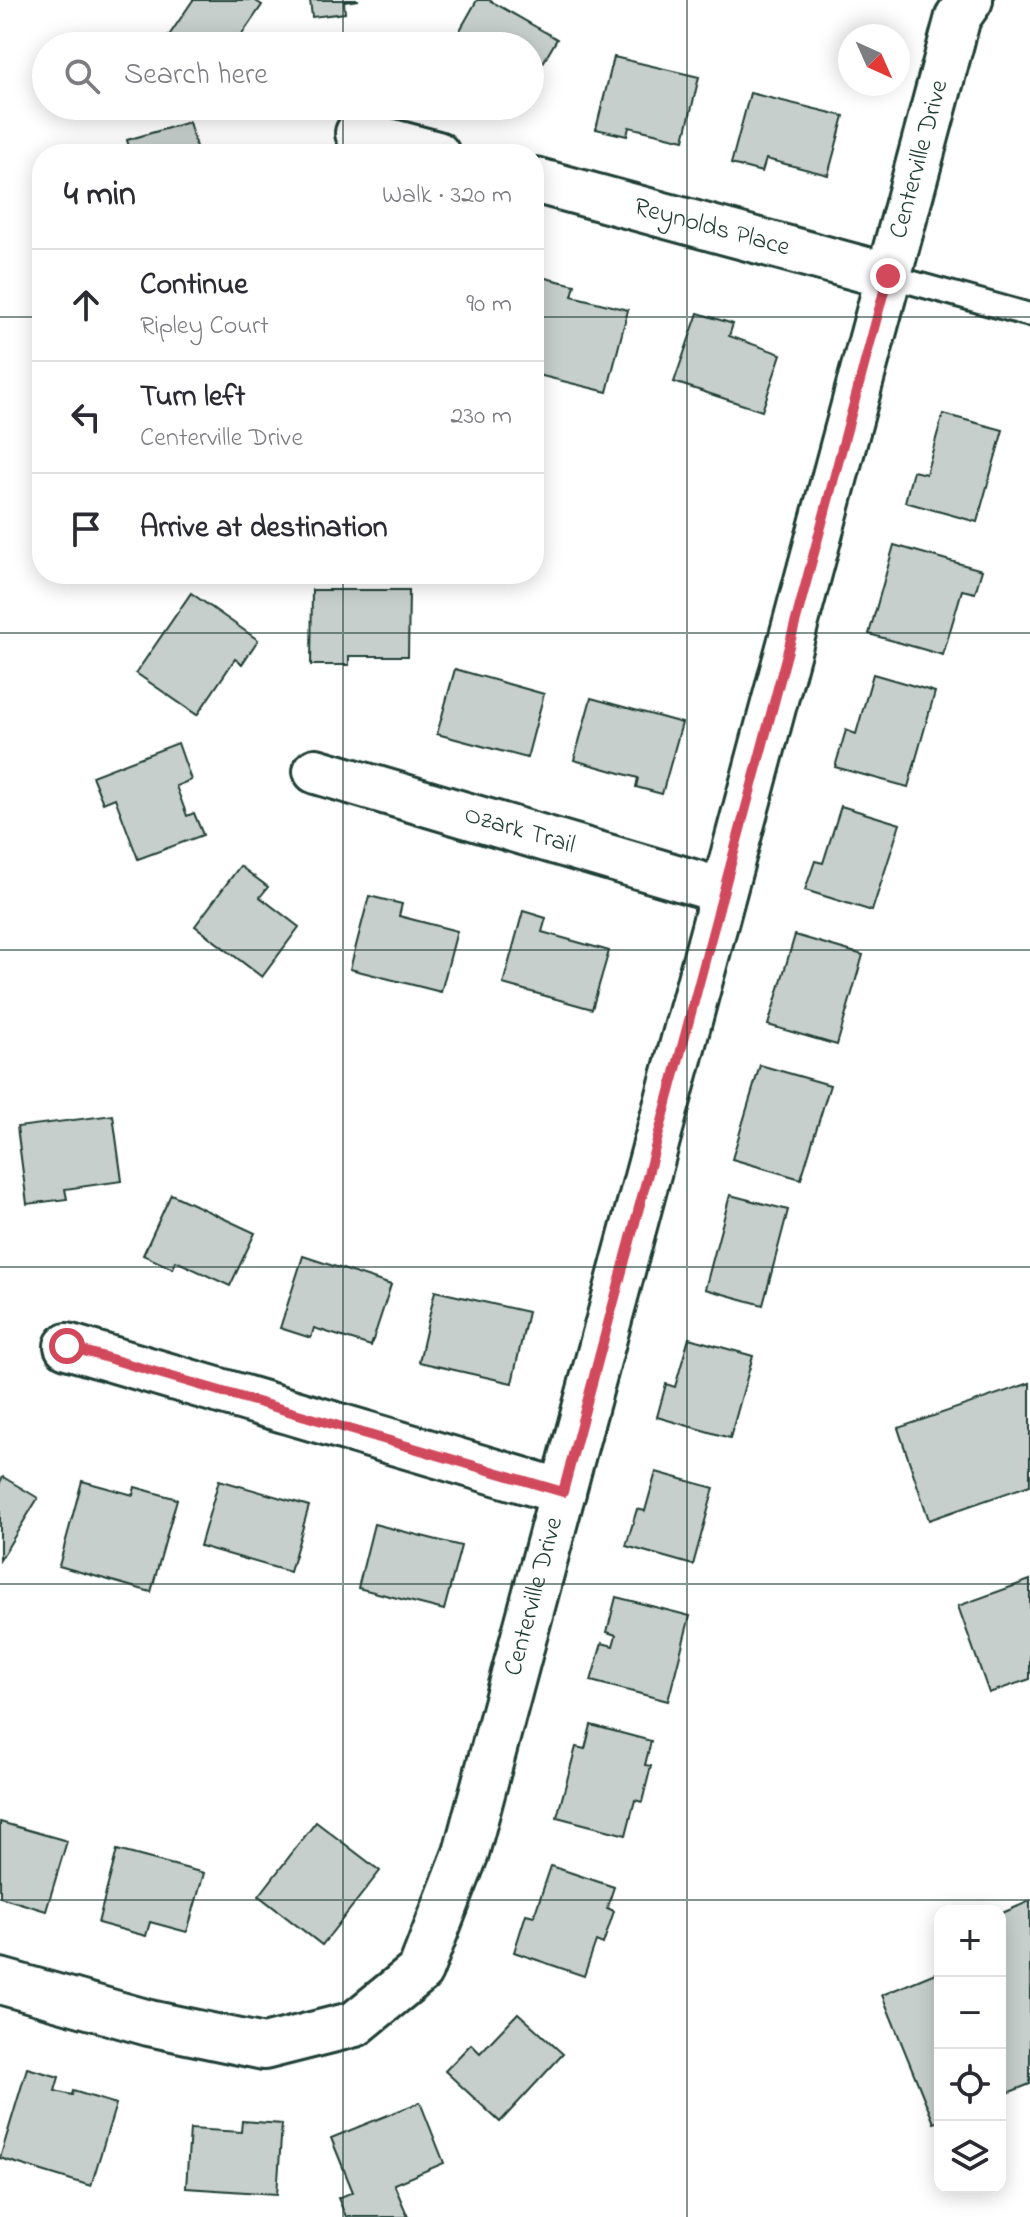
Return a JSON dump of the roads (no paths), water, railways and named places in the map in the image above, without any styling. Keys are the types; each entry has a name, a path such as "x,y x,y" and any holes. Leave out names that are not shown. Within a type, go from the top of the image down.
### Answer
{"street":[{"name":"Centerville Drive","path":"0,1981 149,2023 264,2047 355,2024 420,1971 466,1853 958,17 970,0"},
{"path":"358,133 399,144"},
{"name":"Reynolds Place","path":"544,183 888,276"},
{"name":"Ozark Trail","path":"316,771 723,891"},
{"path":"67,1346 563,1492"}],"lane":[{"path":"888,276 1030,315"}]}
